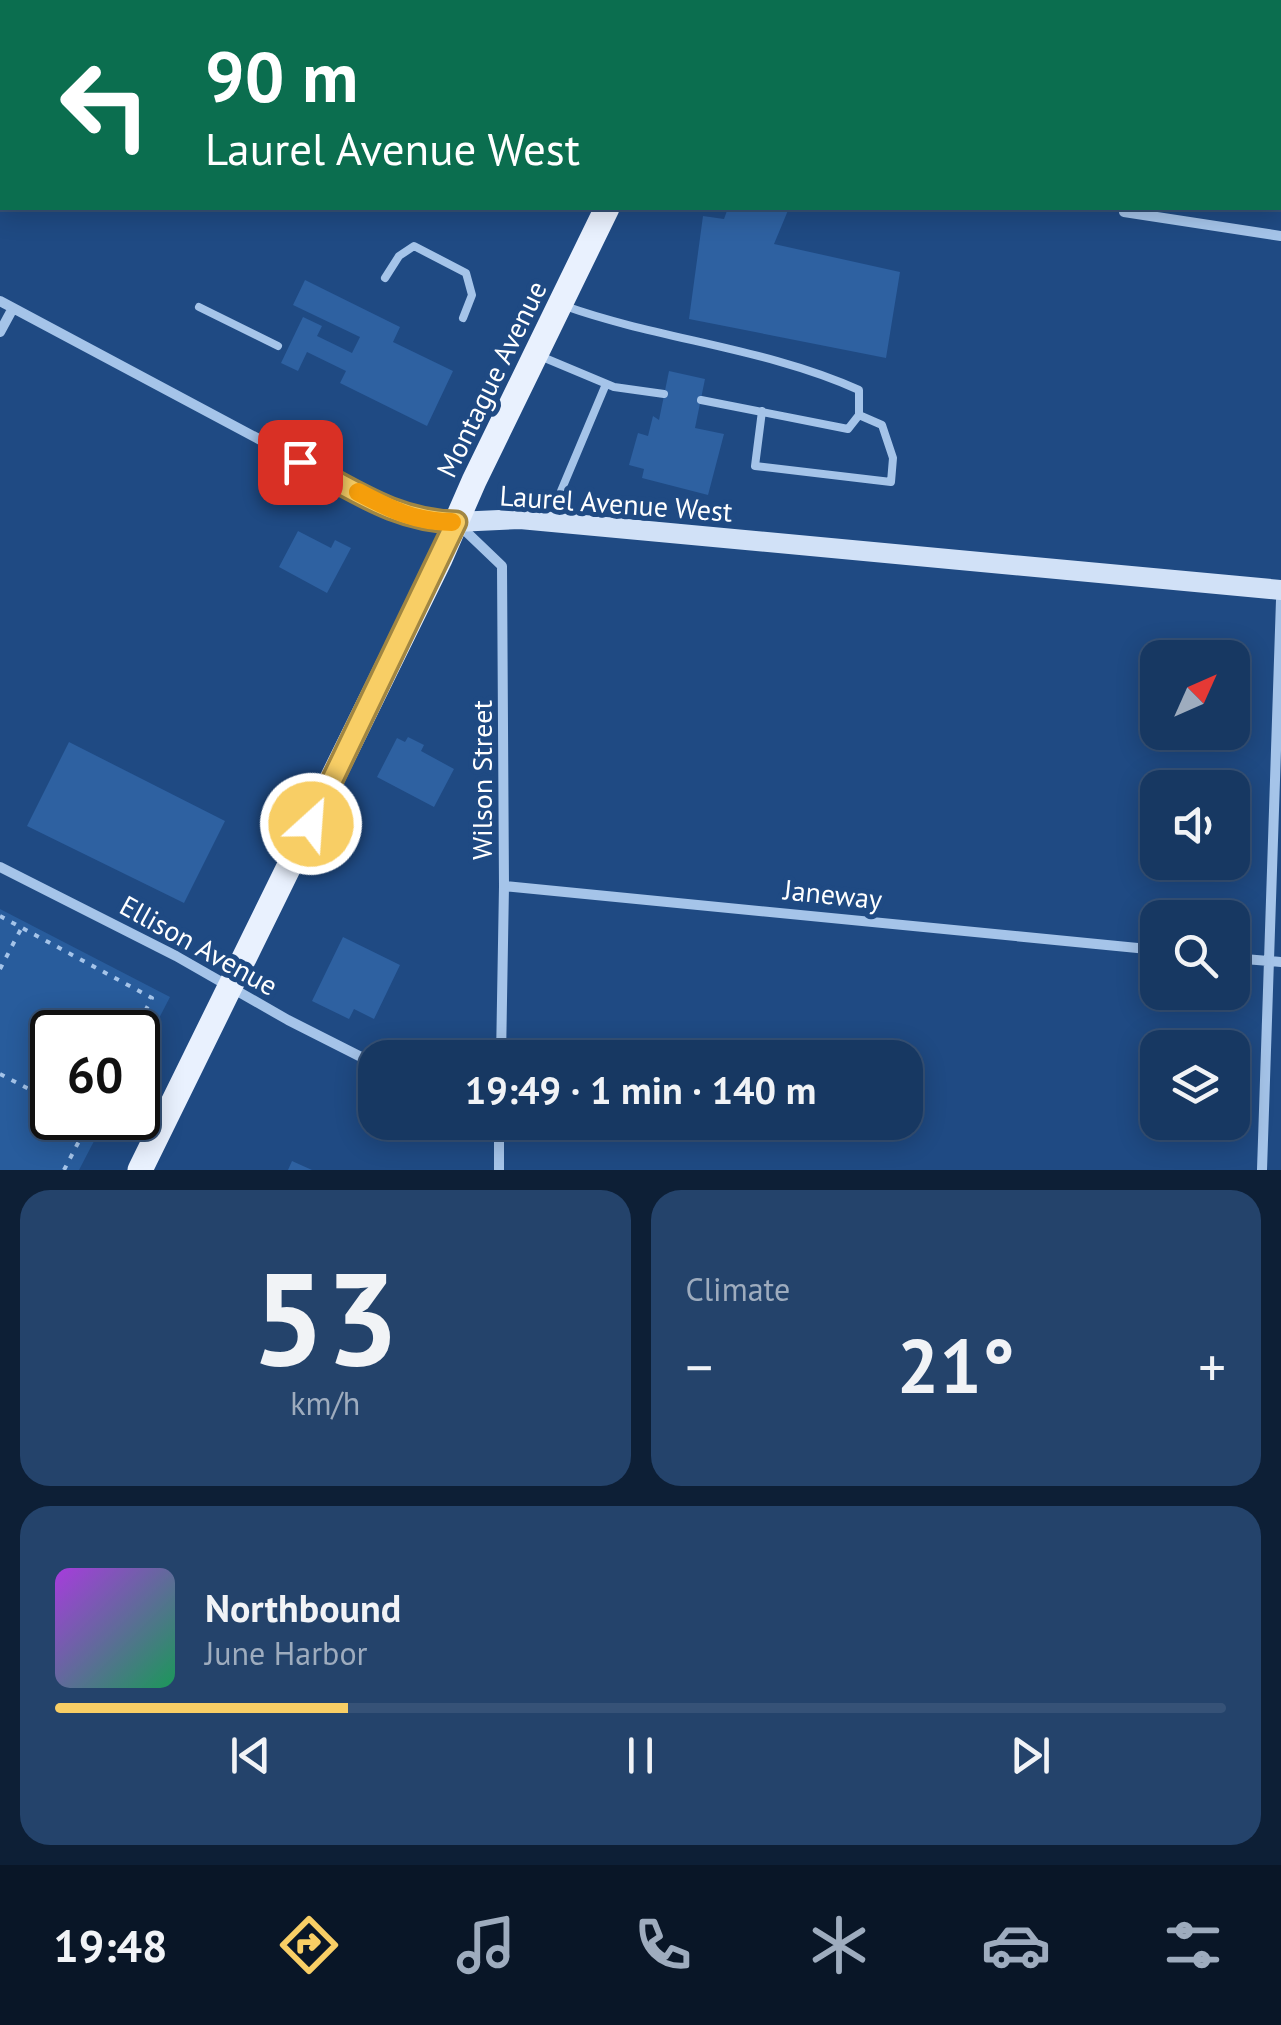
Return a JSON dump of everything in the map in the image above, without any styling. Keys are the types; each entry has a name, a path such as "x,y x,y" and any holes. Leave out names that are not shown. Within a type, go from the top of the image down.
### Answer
{"main road":[{"name":"Montague Avenue","path":"140,1170 607,210"}],"street":[{"path":"1124,212 1281,236"},
{"name":"Laurel Avenue West","path":"0,301 403,516 426,522 520,519 1281,590"},
{"path":"0,332 12,308"},
{"name":"Wilson Street","path":"456,522 502,566 504,886 500,1040"},
{"path":"1262,1170 1275,961 1281,600"},
{"name":"Ellison Avenue","path":"0,867 142,938 358,1055"},
{"name":"Janeway","path":"504,886 1140,948"},
{"path":"1250,959 1275,961"},
{"path":"499,1140 499,1170"}],"lane":[{"path":"385,278 399,256 414,246 466,272 472,295 463,318"},
{"path":"560,304 620,325 814,370 859,390 859,415 848,429 701,400"},
{"path":"200,307 278,346"},
{"path":"536,355 606,384 664,394"},
{"path":"556,522 561,491 606,384"},
{"path":"762,410 755,466 891,482 893,458 882,425 859,415"}],"path":[{"path":"0,916 152,998 146,1010"},
{"path":"0,969 22,927"},
{"path":"0,1074 30,1090"},
{"path":"64,1170 78,1140"}],"shaded area":[{"path":"0,909 170,997 160,1016 160,1010 30,1010 30,1140 95,1140 79,1170 0,1170"}],"building":[{"path":"727,210 788,210 774,244 900,272 886,358 689,319 703,216 724,219"},
{"path":"305,280 400,327 393,342 453,371 427,426 340,383 346,371 307,352 298,371 281,363 303,317 322,326 317,336 352,353 360,337 293,305"},
{"path":"669,371 705,379 695,428 724,434 708,495 642,478 644,469 629,465 638,433 648,436 653,416 659,420"},
{"path":"298,531 331,548 335,540 351,548 327,593 279,567"},
{"path":"408,737 424,745 421,751 454,769 434,807 377,777 397,738 405,742"},
{"path":"69,742 225,821 184,903 27,826"},
{"path":"343,937 400,965 374,1019 354,1009 349,1019 312,1001"},
{"path":"292,1161 312,1170 288,1170"}],"slow traffic":[{"path":"358,492 403,516 426,522 452,522"}],"route":[{"path":"300,462 403,516 426,522 456,522 311,824"}]}
